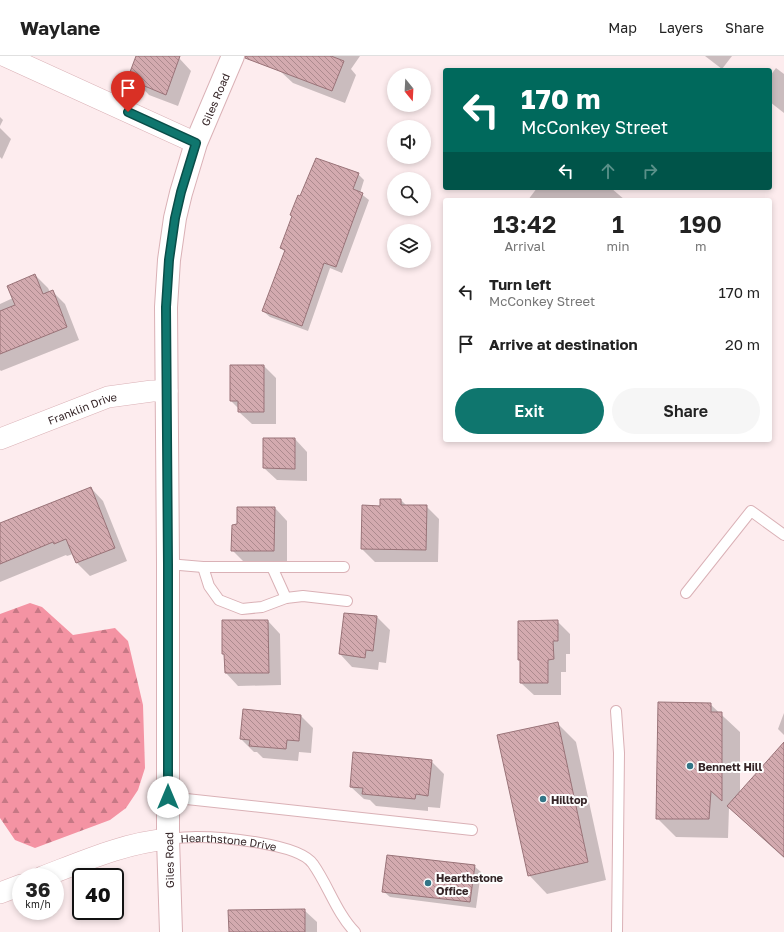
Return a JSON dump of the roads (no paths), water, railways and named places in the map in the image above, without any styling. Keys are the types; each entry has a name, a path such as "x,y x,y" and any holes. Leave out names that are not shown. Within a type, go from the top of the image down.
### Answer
{"street":[{"path":"5,56 196,143"},
{"name":"Giles Road","path":"171,932 168,839 166,307 170,254 181,192 196,143 233,56"},
{"name":"Franklin Drive","path":"0,439 108,397 152,390 167,391"},
{"name":"Hearthstone Drive","path":"64,869 113,850 147,841 168,839"},
{"path":"0,893 12,888"}],"lane":[{"path":"686,593 751,511 784,535"},
{"path":"168,564 203,566 344,567"},
{"path":"203,566 209,586 219,600 242,609 262,607 286,598 303,596 347,601"},
{"path":"272,567 286,598"},
{"path":"616,711 618,753 617,932"},
{"path":"168,797 472,830"},
{"name":"Hearthstone Drive","path":"168,839 195,837 230,839 275,846 301,854 312,862 334,902 355,932"}],"place":[{"name":"Bennett Hill","path":"690,766"},
{"name":"Hilltop","path":"543,799"},
{"name":"Hearthstone Office","path":"428,883"}]}
